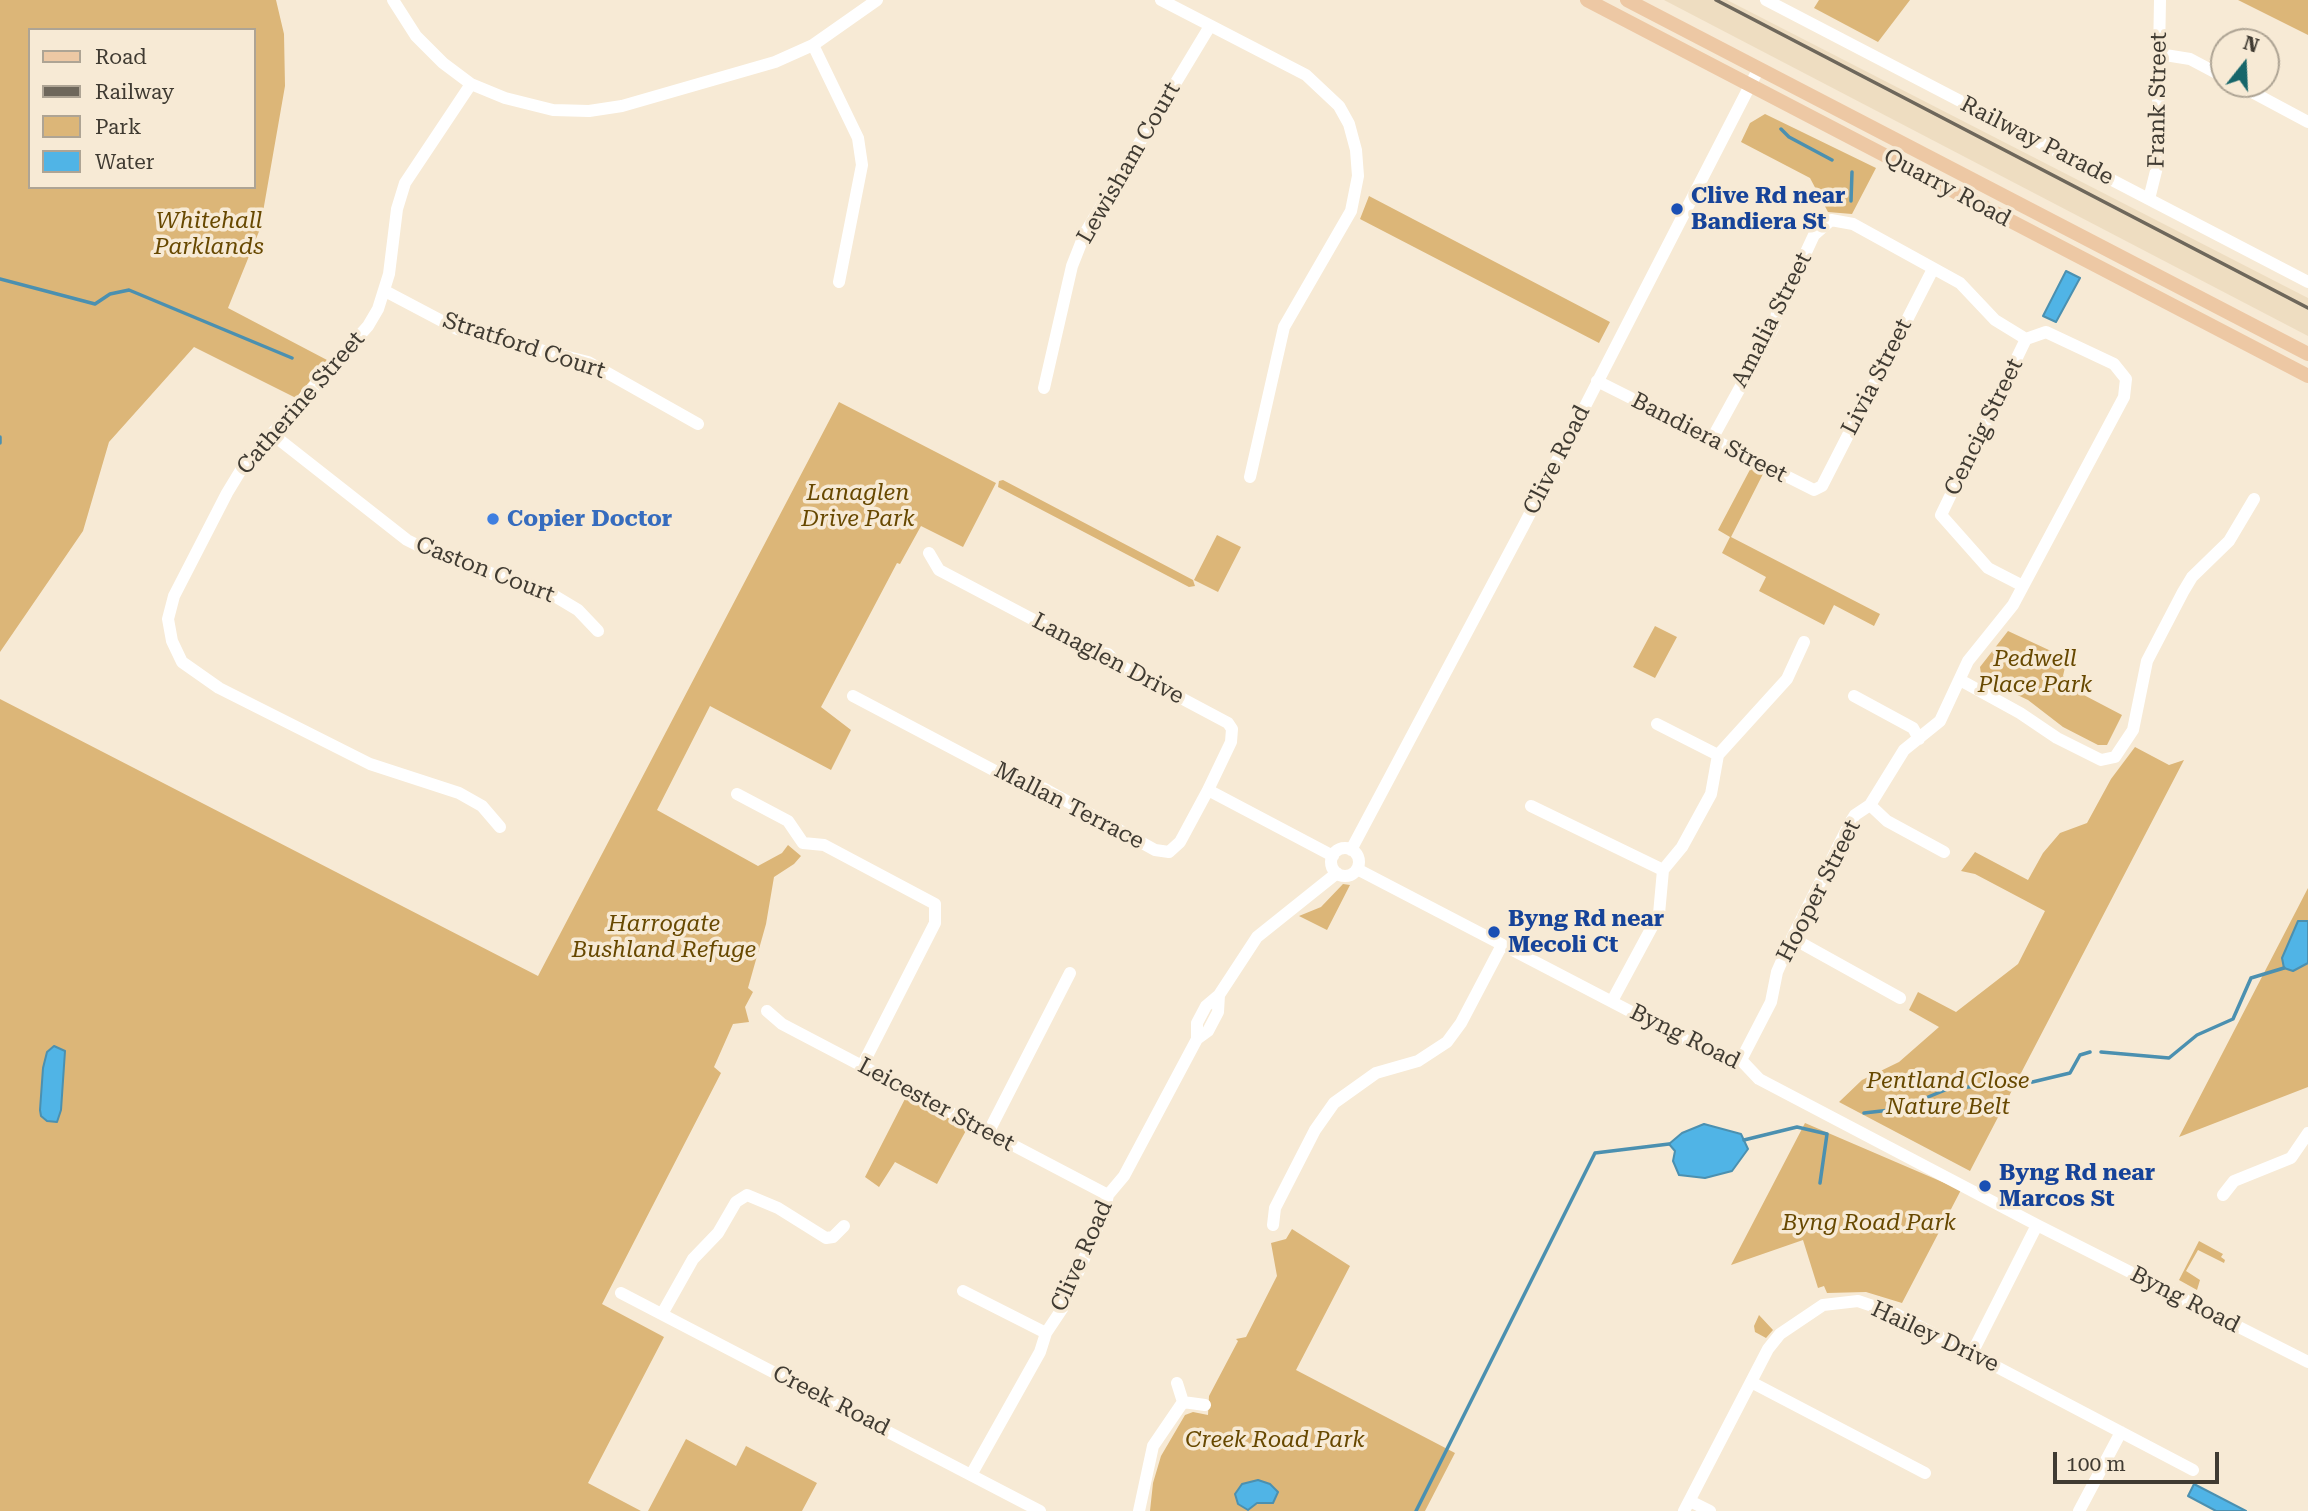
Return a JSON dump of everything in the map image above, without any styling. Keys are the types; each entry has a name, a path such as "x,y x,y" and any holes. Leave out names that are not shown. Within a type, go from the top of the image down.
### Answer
{"main road":[{"name":"Quarry Road","path":"1587,0 2308,376"},
{"name":"Quarry Road","path":"1627,0 2308,354"},
{"path":"1931,179 1939,162"}],"street":[{"path":"393,0 416,37 443,63 471,84 505,98 553,110 589,111 622,106 753,70 813,45 877,0"},
{"path":"1161,0 1295,68 1320,86 1344,115 1356,150 1357,187 1351,211 1284,327 1250,477"},
{"name":"Railway Parade","path":"1766,0 2308,282"},
{"name":"Frank Street","path":"2149,199 2156,183 2157,167 2160,0"},
{"name":"Lewisham Court","path":"1044,388 1072,266 1085,233 1210,26"},
{"path":"813,45 858,138 862,165 839,282"},
{"path":"2159,54 2190,59 2210,70"},
{"name":"Clive Road","path":"1352,850 1759,68"},
{"name":"Catherine Street","path":"471,84 405,183 397,209 385,290 368,326 244,465 226,493 174,596 168,619 172,641 182,662 219,688 347,754 459,793 482,806 500,827"},
{"path":"2263,98 2308,122"},
{"name":"Amalia Street","path":"1713,437 1774,324 1779,302 1787,293 1820,227 1831,220 1844,220 1960,284 1995,320 2026,339"},
{"name":"Livia Street","path":"1822,486 1933,269"},
{"name":"Stratford Court","path":"385,290 457,328 588,362 698,424"},
{"name":"Hooper Street","path":"1741,1060 1771,1002 1777,972 1792,939 1850,823 1870,805 1894,762 1940,721 1968,661 2012,605 2023,586 2124,397 2126,379 2115,364 2053,334 2038,333 2026,339"},
{"name":"Cencig Street","path":"2023,586 1988,568 1941,515 2026,339"},
{"name":"Bandiera Street","path":"1597,381 1695,431 1713,437 1726,448 1806,488 1822,486"},
{"name":"Caston Court","path":"272,434 407,540 553,595 578,610 597,631"},
{"path":"1960,680 2020,713 2068,744 2101,760 2115,757 2133,730 2147,661 2183,592 2192,577 2224,549 2254,499"},
{"name":"Lanaglen Drive","path":"929,553 939,570 1068,638 1080,648 1108,654 1119,665 1228,723 1232,729 1231,742 1208,790"},
{"path":"1612,1001 1659,914 1663,870 1687,839 1711,794 1718,755 1787,679 1804,642"},
{"name":"Mallan Terrace","path":"853,696 1006,774 1016,782 1043,789 1162,852 1169,852 1180,842 1208,790"},
{"path":"1854,696 1913,728 1919,739"},
{"path":"1657,724 1718,755"},
{"path":"1208,790 1333,856"},
{"path":"737,794 789,821 803,843 824,845 935,904 935,923 862,1066"},
{"path":"1870,805 1894,825 1944,852"},
{"path":"1531,806 1663,870"},
{"path":"1343,848 1352,850 1359,860 1357,869 1350,875 1338,873 1332,867 1333,856 1343,848"},
{"name":"Byng Road","path":"1357,869 1723,1058 1741,1060 1759,1079 2037,1225 2308,1362"},
{"name":"Clive Road","path":"971,1475 1040,1352 1046,1333 1062,1309 1104,1213 1108,1195 1124,1176 1197,1039 1197,1023 1206,1006 1219,995 1257,937 1338,873"},
{"path":"1792,939 1900,998"},
{"path":"1273,1225 1275,1208 1315,1130 1334,1103 1376,1073 1418,1060 1447,1042 1461,1023 1502,945"},
{"path":"988,1133 1070,973"},
{"name":"Leicester Street","path":"767,1011 782,1024 1108,1195"},
{"path":"2223,1195 2234,1181 2291,1158 2308,1133"},
{"path":"662,1314 693,1259 714,1240 741,1198 751,1196 778,1208 826,1238 833,1237 844,1226"},
{"path":"1972,1353 2037,1225"},
{"path":"963,1291 1046,1333"},
{"name":"Creek Road","path":"621,1293 1040,1511"},
{"name":"Hailey Drive","path":"1687,1506 1751,1382 1780,1334 1823,1305 1858,1301 1896,1314 2193,1470"},
{"path":"1177,1382 1183,1402"},
{"path":"1751,1382 1925,1473"},
{"path":"1183,1402 1205,1405"},
{"path":"1139,1511 1149,1456 1159,1433 1183,1402"},
{"path":"2079,1511 2121,1432"},
{"path":"1687,1506 1710,1511"}],"shaded area":[{"path":"1664,0 1727,0 2308,298 2308,336"}],"green space":[{"name":"Whitehall Parklands","path":"0,0 276,0 284,34 285,86 260,229 228,308 327,360 296,398 194,347 109,442 83,531 0,652"},
{"path":"1819,0 1910,0 1878,42 1814,8"},
{"path":"2238,0 2308,0 2308,35"},
{"path":"1765,114 1876,168 1852,214 1828,212 1810,178 1741,142 1750,123"},
{"path":"1369,196 1610,322 1599,343 1360,219"},
{"path":"839,402 996,483 963,547 921,526 900,564 897,563 821,707 851,730 831,770 710,706 657,810 758,866 782,853 788,845 801,856 774,877 766,924 748,988 753,992 745,1007 749,1022 733,1024 714,1067 721,1073 602,1304 664,1337 588,1483 641,1511 0,1511 0,699 538,976"},
{"path":"1754,462 1766,468 1731,537 1880,614 1874,626 1834,605 1824,625 1759,591 1766,577 1722,553 1730,537 1718,530"},
{"path":"1003,480 1193,580 1195,586 1189,587 998,487 999,481"},
{"path":"1217,535 1241,547 1218,592 1194,580"},
{"path":"1655,626 1677,637 1655,678 1633,667"},
{"name":"Pedwell Place Park","path":"2008,631 2051,651 2065,667 2063,676 2080,693 2122,715 2107,745 2098,745 2063,727 2028,700 2009,691 2011,686 2003,682 2000,686 1981,674 1980,667"},
{"name":"Pentland Close Nature Belt","path":"2135,747 2169,765 2184,760 1970,1171 1839,1102 1862,1080 1899,1062 1939,1027 1909,1010 1918,992 1956,1012 2018,964 2045,911 1975,874 1961,871 1975,852 2028,880 2043,853 2060,833 2087,823 2111,779"},
{"path":"1343,884 1350,885 1327,930 1299,916 1321,907"},
{"path":"2308,888 2308,1087 2179,1137"},
{"path":"908,1093 969,1125 937,1184 895,1162 879,1187 865,1177"},
{"name":"Byng Road Park","path":"1805,1123 1961,1190 1902,1303 1866,1292 1827,1293 1824,1286 1818,1288 1803,1240 1731,1265"},
{"name":"Creek Road Park","path":"1292,1229 1350,1266 1296,1370 1455,1453 1425,1511 1150,1511 1153,1483 1161,1456 1185,1415 1193,1412 1208,1415 1209,1396 1238,1341 1236,1339 1246,1337 1277,1276 1271,1243 1286,1239"},
{"path":"2199,1241 2223,1254 2221,1257 2225,1260 2224,1263 2198,1250 2186,1271 2200,1280 2197,1290 2179,1280"},
{"path":"1759,1315 1773,1330 1766,1338 1755,1332 1754,1326"},
{"path":"686,1439 736,1466 746,1446 817,1483 802,1511 648,1511"}],"water":[{"path":"2066,271 2080,278 2056,322 2043,316"},
{"path":"2298,921 2308,921 2308,963 2293,971 2284,968 2282,958"},
{"path":"54,1046 65,1051 61,1110 57,1122 47,1121 41,1116 40,1110 43,1068 47,1052"},
{"path":"1704,1124 1741,1134 1748,1149 1732,1171 1705,1178 1679,1175 1673,1161 1675,1151 1669,1144 1682,1133"},
{"path":"1258,1480 1270,1484 1278,1492 1273,1503 1257,1503 1248,1510 1238,1504 1235,1494 1242,1484"},
{"path":"2194,1484 2246,1511 2216,1511 2188,1496"}],"waterway":[{"path":"1781,129 1789,137 1832,160"},
{"path":"1851,201 1852,172"},
{"path":"0,279 95,304 110,294 129,290 292,358"},
{"path":"0,437 0,443"},
{"path":"2101,1052 2169,1058 2197,1035 2233,1019 2251,978 2284,968"},
{"path":"1864,1113 1899,1109 1950,1088 2024,1084 2070,1073 2080,1055 2090,1052"},
{"path":"1744,1140 1797,1127 1827,1134 1820,1183"},
{"path":"1416,1511 1595,1153 1669,1144"}],"railway":[{"path":"1716,0 2308,308"}],"place":[{"name":"Clive Rd near Bandiera St","path":"1677,209"},
{"name":"Copier Doctor","path":"493,519"},
{"name":"Byng Rd near Mecoli Ct","path":"1494,932"},
{"name":"Byng Rd near Marcos St","path":"1985,1186"}],"park label":[{"name":"Lanaglen Drive Park","path":"858,506"},
{"name":"Harrogate Bushland Refuge","path":"664,937"}]}
